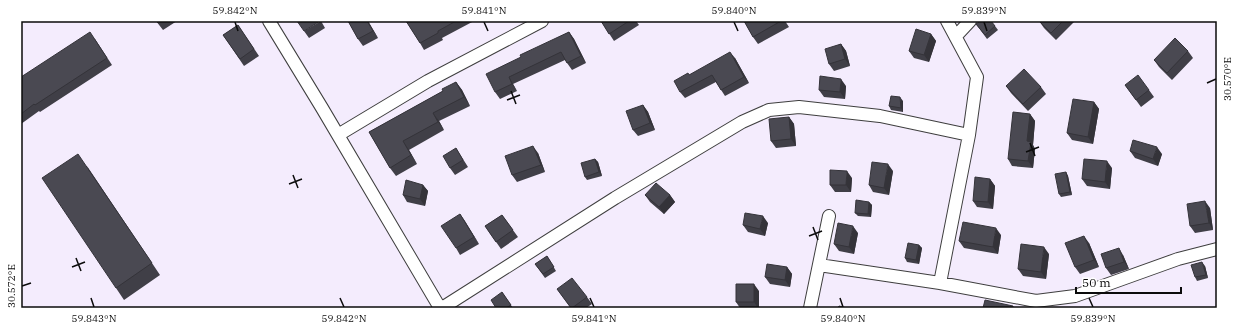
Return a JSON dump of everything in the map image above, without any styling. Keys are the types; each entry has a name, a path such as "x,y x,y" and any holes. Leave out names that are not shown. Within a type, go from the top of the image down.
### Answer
{"street":[{"path":"269,21 441,308 615,198 742,122 769,110 799,108 880,116 969,135"},
{"path":"338,135 428,81 542,21"},
{"path":"940,283 969,135 977,77 947,21"},
{"path":"956,36 970,21"},
{"path":"810,308 829,216"},
{"path":"819,265 940,283 1036,301 1075,296 1178,259 1217,249"}],"building":[{"path":"297,21 320,21 304,31"},
{"path":"348,21 367,21 373,31 358,39"},
{"path":"406,21 456,21 420,43"},
{"path":"601,21 629,21 609,34"},
{"path":"744,21 781,21 753,37"},
{"path":"980,21 991,21 995,26 985,35 976,24"},
{"path":"1039,21 1063,21 1051,33"},
{"path":"238,25 254,49 240,59 223,35"},
{"path":"916,29 931,34 924,55 909,51"},
{"path":"90,32 107,58 35,105 34,104 21,114 21,77"},
{"path":"569,32 581,56 567,63 561,52 509,77 512,84 495,92 486,74 521,57 520,55"},
{"path":"1175,38 1188,51 1167,73 1154,60"},
{"path":"841,44 845,59 829,64 825,49"},
{"path":"730,52 744,77 721,90 712,75 680,92 674,81 688,73 689,75"},
{"path":"1024,69 1041,87 1023,104 1006,86"},
{"path":"1138,75 1149,90 1136,100 1125,85"},
{"path":"820,76 841,79 840,92 819,90"},
{"path":"456,82 464,97 433,113 438,122 403,141 411,155 390,168 369,132 443,91 442,89"},
{"path":"891,96 900,97 901,108 889,106"},
{"path":"1073,99 1094,102 1088,137 1067,133"},
{"path":"643,105 650,123 633,130 626,111"},
{"path":"1013,112 1030,114 1027,141 1031,142 1028,161 1008,159"},
{"path":"789,117 791,139 771,141 769,119"},
{"path":"1133,140 1157,147 1153,159 1130,151"},
{"path":"533,146 541,165 512,175 505,156"},
{"path":"456,148 463,160 450,168 443,156"},
{"path":"78,154 152,263 116,288 42,178"},
{"path":"595,159 599,172 585,177 581,163"},
{"path":"1084,159 1107,161 1105,182 1082,179"},
{"path":"872,162 888,164 884,188 869,185"},
{"path":"830,170 847,171 846,185 830,185"},
{"path":"1066,172 1070,192 1059,194 1055,174"},
{"path":"975,177 990,179 988,202 973,201"},
{"path":"406,180 423,185 420,199 403,195"},
{"path":"656,183 670,195 659,207 645,195"},
{"path":"856,200 869,202 868,214 855,213"},
{"path":"1205,201 1209,223 1190,226 1187,204"},
{"path":"745,213 763,216 760,229 743,225"},
{"path":"460,214 474,237 456,248 441,226"},
{"path":"502,215 513,230 496,242 485,226"},
{"path":"963,222 996,228 993,247 959,241"},
{"path":"838,223 853,226 849,247 834,244"},
{"path":"1084,236 1094,260 1075,267 1065,243"},
{"path":"908,243 919,245 916,260 905,258"},
{"path":"1021,244 1044,247 1041,272 1018,269"},
{"path":"1119,248 1124,262 1106,268 1101,254"},
{"path":"547,256 554,267 543,274 535,264"},
{"path":"1202,262 1206,275 1195,277 1191,265"},
{"path":"767,264 787,267 785,280 765,277"},
{"path":"572,278 587,297 571,308 557,289"},
{"path":"736,284 754,284 754,302 736,302"},
{"path":"502,292 511,305 506,308 496,308 491,300"},
{"path":"985,300 1013,306 1013,308 983,308"}]}
